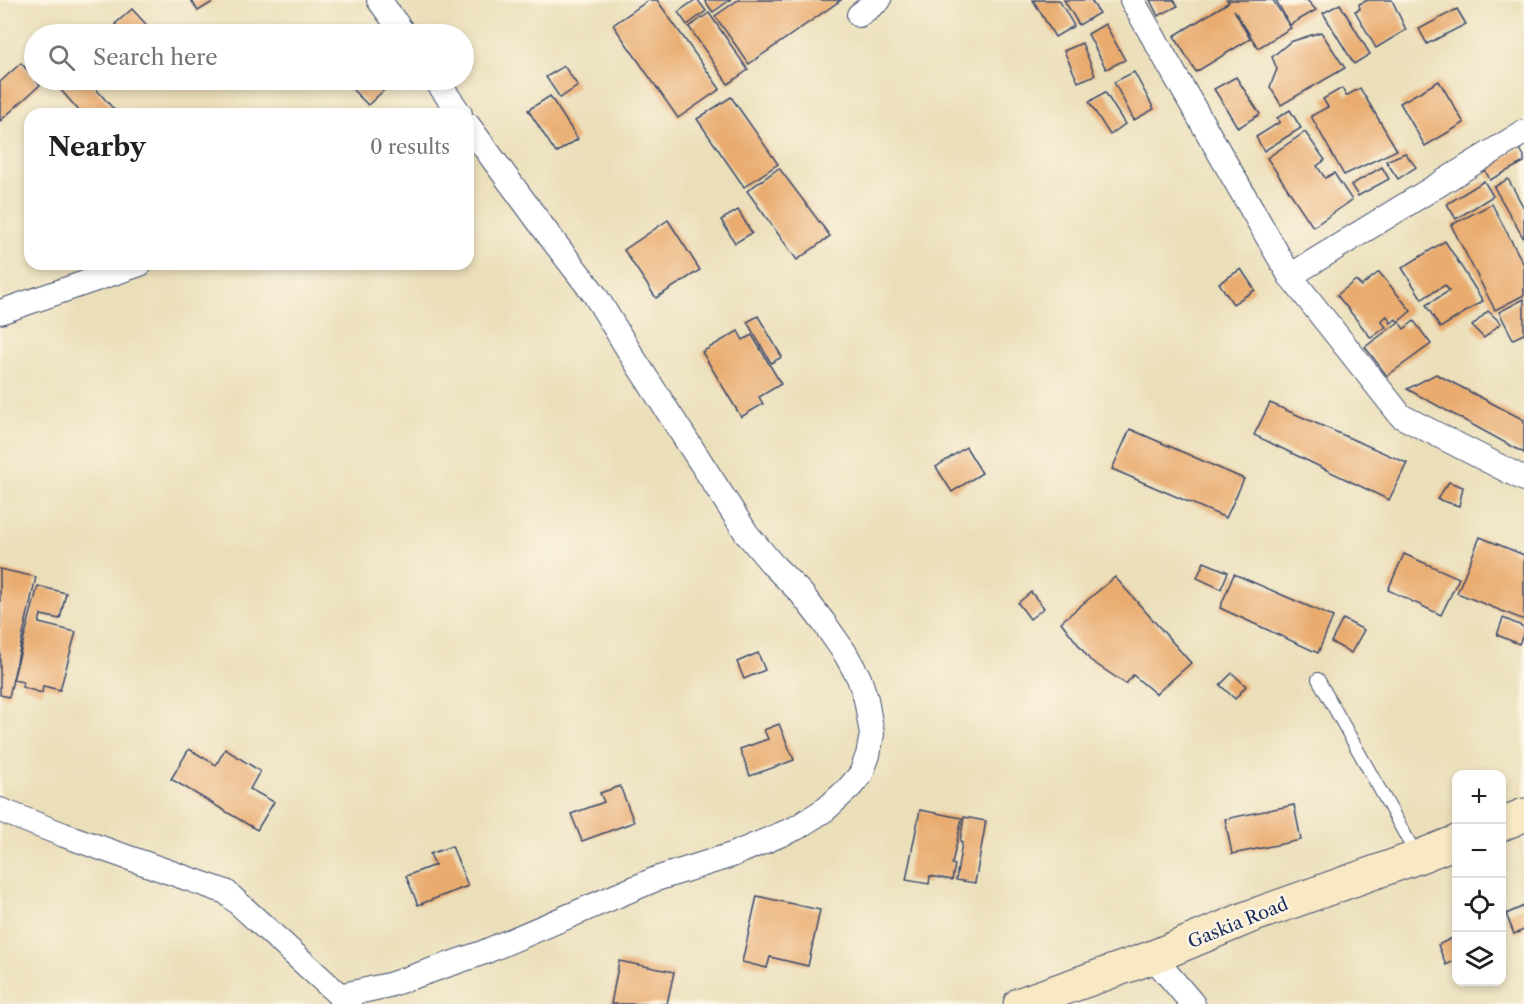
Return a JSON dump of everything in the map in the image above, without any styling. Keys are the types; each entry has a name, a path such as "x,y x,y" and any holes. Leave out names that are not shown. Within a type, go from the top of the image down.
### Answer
{"main road":[{"path":"1506,822 1524,814"},
{"name":"Gaskia Road","path":"1020,1004 1153,957 1249,917 1452,844"}],"street":[{"path":"379,0 397,24"},
{"path":"859,15 879,0"},
{"path":"1132,0 1290,276 1401,416 1524,479"},
{"path":"443,90 456,108"},
{"path":"1290,276 1524,132"},
{"path":"0,810 226,892 344,1000 482,953 656,879 732,855 796,828 826,809 861,774 872,734 866,699 859,678 844,653 801,593 747,534 595,295 474,140"},
{"path":"0,312 122,270"},
{"path":"1153,957 1194,1004"}],"lane":[{"path":"1318,679 1418,857"}],"building":[{"path":"191,0 216,0 198,11"},
{"path":"649,0 657,0 720,89 678,118 613,25"},
{"path":"698,0 706,11 687,25 678,12"},
{"path":"704,0 730,0 713,12"},
{"path":"738,0 841,0 749,64 715,16"},
{"path":"1033,0 1059,0 1074,26 1055,37"},
{"path":"1064,0 1091,0 1099,13 1079,25"},
{"path":"1150,0 1174,0 1178,6 1158,16"},
{"path":"1227,0 1273,0 1291,28 1258,48 1234,10 1250,39 1196,72 1174,36 1229,2"},
{"path":"1276,0 1307,0 1316,10 1290,25"},
{"path":"1368,0 1392,0 1406,30 1376,48 1355,11 1360,9 1359,4"},
{"path":"1340,4 1370,54 1354,64 1323,13"},
{"path":"132,9 146,24 115,24"},
{"path":"1457,9 1466,24 1427,44 1419,29"},
{"path":"709,13 748,70 728,84 689,27"},
{"path":"1105,24 1125,60 1106,69 1088,34"},
{"path":"1321,32 1345,68 1281,105 1270,87 1277,69 1272,57 1290,42"},
{"path":"1082,43 1095,75 1078,82 1064,51"},
{"path":"21,63 24,66 24,90 34,90 0,121 0,82"},
{"path":"564,66 578,86 560,98 546,77"},
{"path":"1134,72 1154,109 1134,120 1114,82"},
{"path":"1236,77 1260,114 1238,128 1214,89"},
{"path":"1439,81 1464,123 1425,146 1400,103"},
{"path":"1342,88 1346,96 1360,88 1397,150 1344,175 1311,116 1328,107 1323,99"},
{"path":"61,90 97,90 113,108 77,108"},
{"path":"353,90 384,90 368,105"},
{"path":"1105,92 1125,124 1110,135 1089,102"},
{"path":"550,96 578,139 556,153 528,110"},
{"path":"731,97 778,164 744,187 697,119"},
{"path":"1290,110 1301,128 1264,151 1256,137 1280,122 1277,118"},
{"path":"1305,132 1325,160 1317,166 1325,178 1334,173 1352,200 1313,227 1267,158"},
{"path":"1520,149 1524,162 1490,180 1484,168"},
{"path":"1405,153 1416,167 1398,179 1386,161"},
{"path":"1382,167 1389,179 1358,196 1351,185"},
{"path":"779,168 830,236 797,260 747,191"},
{"path":"1508,179 1524,208 1524,239 1494,187"},
{"path":"1484,181 1493,196 1456,219 1447,204"},
{"path":"1492,204 1524,265 1524,295 1495,310 1451,225"},
{"path":"738,210 752,233 735,243 721,220"},
{"path":"668,220 700,270 656,298 624,250"},
{"path":"1445,241 1483,301 1440,328 1426,305 1449,291 1445,285 1422,299 1402,268"},
{"path":"1241,269 1255,290 1233,304 1219,283"},
{"path":"1379,272 1411,311 1398,322 1396,319 1391,323 1387,316 1381,321 1386,327 1371,338 1337,295 1356,280 1361,286"},
{"path":"1524,299 1524,334 1513,339 1499,312"},
{"path":"1488,311 1501,323 1484,338 1472,326"},
{"path":"758,316 782,357 771,363 747,322"},
{"path":"1414,321 1431,344 1387,376 1365,347 1399,322 1404,329"},
{"path":"738,331 743,340 752,335 781,384 759,397 763,404 741,417 702,352"},
{"path":"1436,374 1524,420 1524,453 1407,389"},
{"path":"1270,403 1407,463 1389,500 1254,435"},
{"path":"1130,429 1244,479 1226,518 1112,469"},
{"path":"966,447 982,473 952,492 936,467"},
{"path":"1449,482 1463,487 1459,506 1437,499"},
{"path":"1480,537 1524,555 1524,620 1457,593"},
{"path":"1404,554 1459,578 1441,615 1388,590"},
{"path":"1204,562 1228,572 1221,589 1197,578"},
{"path":"0,569 36,577 9,697 0,695"},
{"path":"1234,574 1333,617 1318,653 1220,608"},
{"path":"1115,577 1191,663 1156,694 1133,675 1126,684 1090,660 1061,622"},
{"path":"38,586 66,593 60,619 41,615 39,623 76,632 60,690 43,686 42,693 22,687 23,682 13,680"},
{"path":"1031,592 1044,608 1030,619 1018,603"},
{"path":"1503,618 1524,627 1519,644 1497,635"},
{"path":"1343,619 1364,630 1351,653 1331,642"},
{"path":"758,653 765,670 744,679 737,662"},
{"path":"1232,673 1246,686 1235,699 1220,685"},
{"path":"779,724 794,760 750,776 740,749 768,739 764,730"},
{"path":"189,749 216,765 225,749 260,771 250,789 274,802 257,830 171,779"},
{"path":"620,786 634,822 582,841 571,814 604,802 600,793"},
{"path":"1294,805 1301,840 1232,854 1225,819"},
{"path":"920,810 962,818 952,864 955,865 952,880 930,876 929,884 906,880"},
{"path":"964,817 986,821 975,883 956,880"},
{"path":"452,846 468,886 418,905 406,876 435,865 430,854"},
{"path":"757,896 820,910 808,966 770,957 767,968 742,962"},
{"path":"1524,906 1524,930 1514,934 1506,914"},
{"path":"1452,938 1452,962 1446,965 1438,945"},
{"path":"619,961 674,972 667,1004 611,1004"}]}
